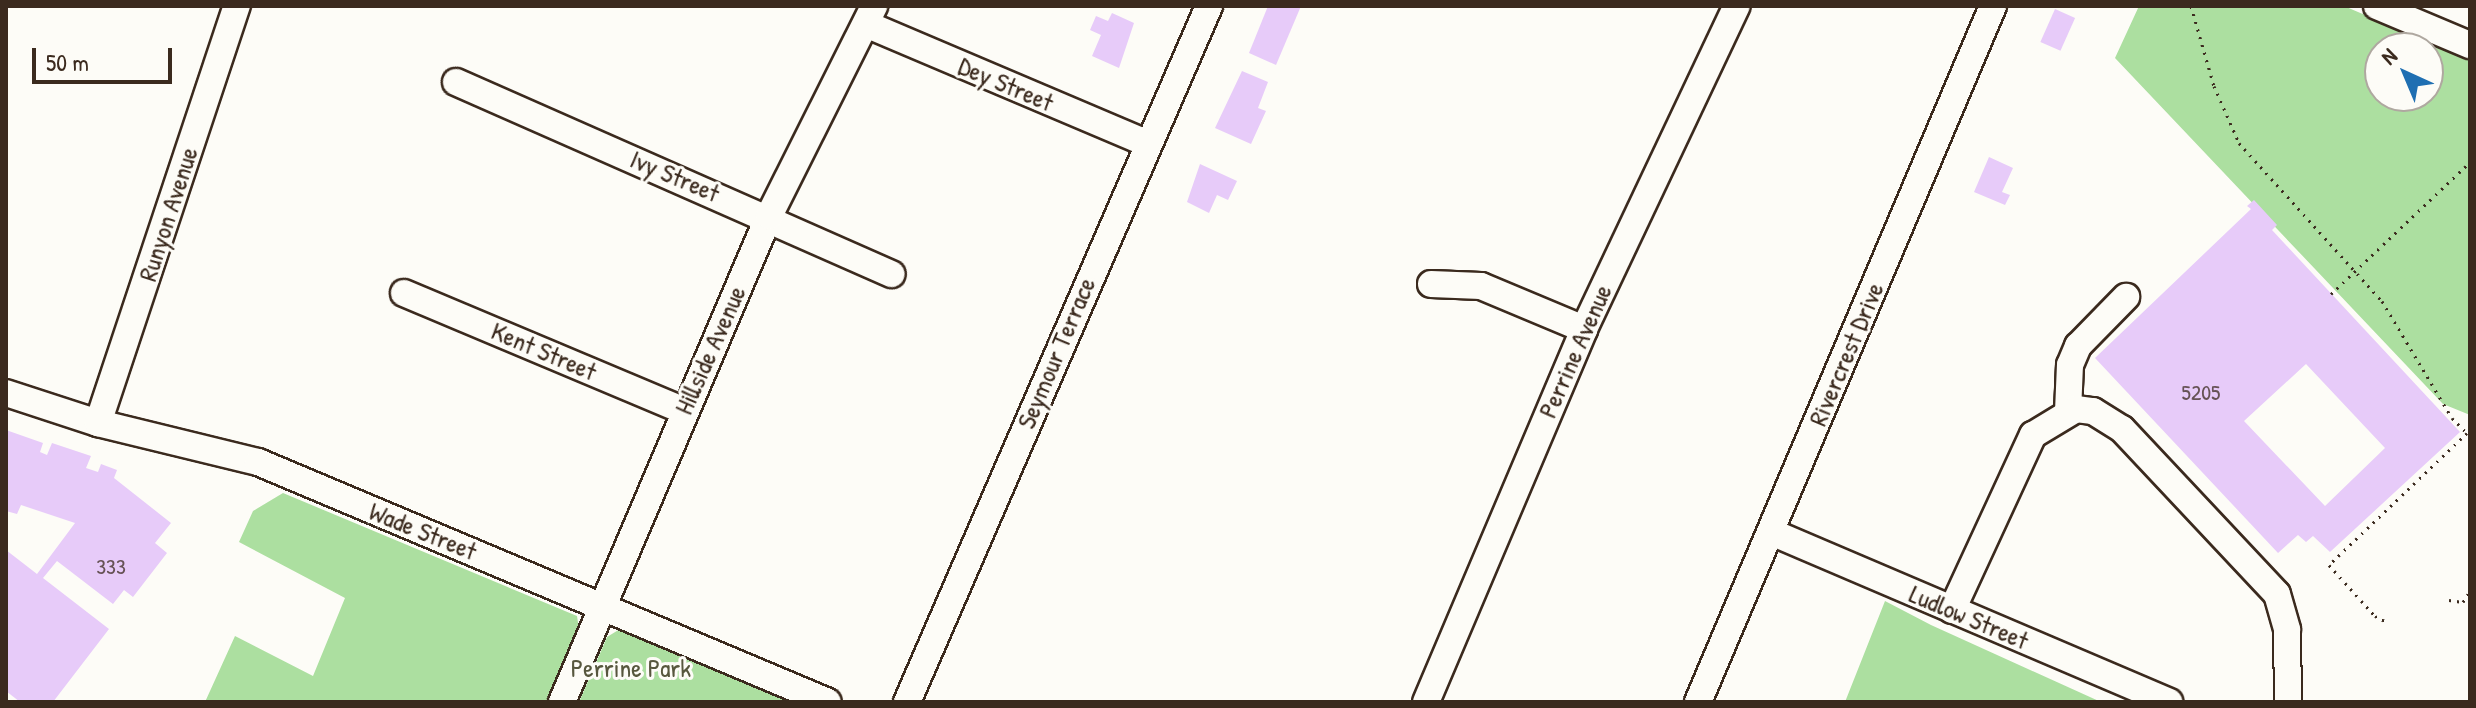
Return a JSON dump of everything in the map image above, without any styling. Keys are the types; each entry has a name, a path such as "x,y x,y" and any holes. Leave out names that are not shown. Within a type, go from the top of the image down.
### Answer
{"street":[{"name":"Runyon Avenue","path":"98,423 237,6"},
{"name":"Seymour Terrace","path":"907,702 1146,143 1209,6"},
{"name":"Perrine Avenue","path":"1426,702 1584,329 1737,6"},
{"name":"Rivercrest Drive","path":"1698,702 1993,6"},
{"path":"2377,6 2470,45"},
{"name":"Dey Street","path":"870,15 1146,143"},
{"name":"Hillside Avenue","path":"562,702 683,410 769,216 870,15"},
{"name":"Ivy Street","path":"456,82 769,216 892,274"},
{"path":"1431,284 1481,286 1584,329"},
{"name":"Kent Street","path":"404,293 683,410"},
{"path":"2068,412 2070,365 2078,346 2126,297"},
{"name":"Wade Street","path":"6,393 98,423 258,462 828,702"},
{"path":"1952,610 2022,454 2045,424 2068,412 2093,411 2122,429 2277,594 2287,630 2288,702"},
{"name":"Ludlow Street","path":"1771,532 2169,702"}],"path":[{"path":"2191,6 2214,86 2239,143 2382,301 2452,418 2467,433 2329,565 2375,616 2387,622"},
{"path":"2331,294 2470,162"},
{"path":"2449,600 2463,602 2470,591"}],"green space":[{"path":"2139,6 2344,6 2405,32 2364,32 2364,112 2444,112 2444,49 2470,60 2470,415 2443,404 2115,58"},
{"path":"283,493 577,616 579,629 548,702 205,702 235,636 313,676 345,598 239,542 253,511"},
{"path":"1885,601 1931,625 2101,702 1845,702"},
{"name":"Perrine Park","path":"620,629 796,702 579,702 607,637"}],"building":[{"path":"1268,6 1301,6 1276,65 1249,53"},
{"path":"2055,9 2075,18 2060,51 2040,42"},
{"path":"1112,13 1134,23 1119,68 1092,56 1101,35 1090,30 1096,16 1108,21"},
{"path":"1242,71 1268,82 1258,108 1266,111 1251,144 1215,128"},
{"path":"1989,157 2013,168 2002,192 2010,195 2005,205 1974,192"},
{"path":"1200,164 1237,181 1228,200 1217,195 1209,213 1187,202"},
{"path":"2254,200 2277,225 2272,230 2460,432 2330,552 2313,536 2306,542 2298,535 2278,553 2095,358 2251,209 2247,206","holes":["2306,364 2385,448 2325,506 2244,421"]},
{"path":"6,430 43,443 40,452 47,455 52,443 91,456 86,468 98,472 101,464 117,470 114,478 171,523 155,543 167,553 133,597 124,590 113,604 57,561 43,578 109,629 53,702 20,702 6,691 6,550 37,574 75,523 21,505 17,514 6,511"}]}
